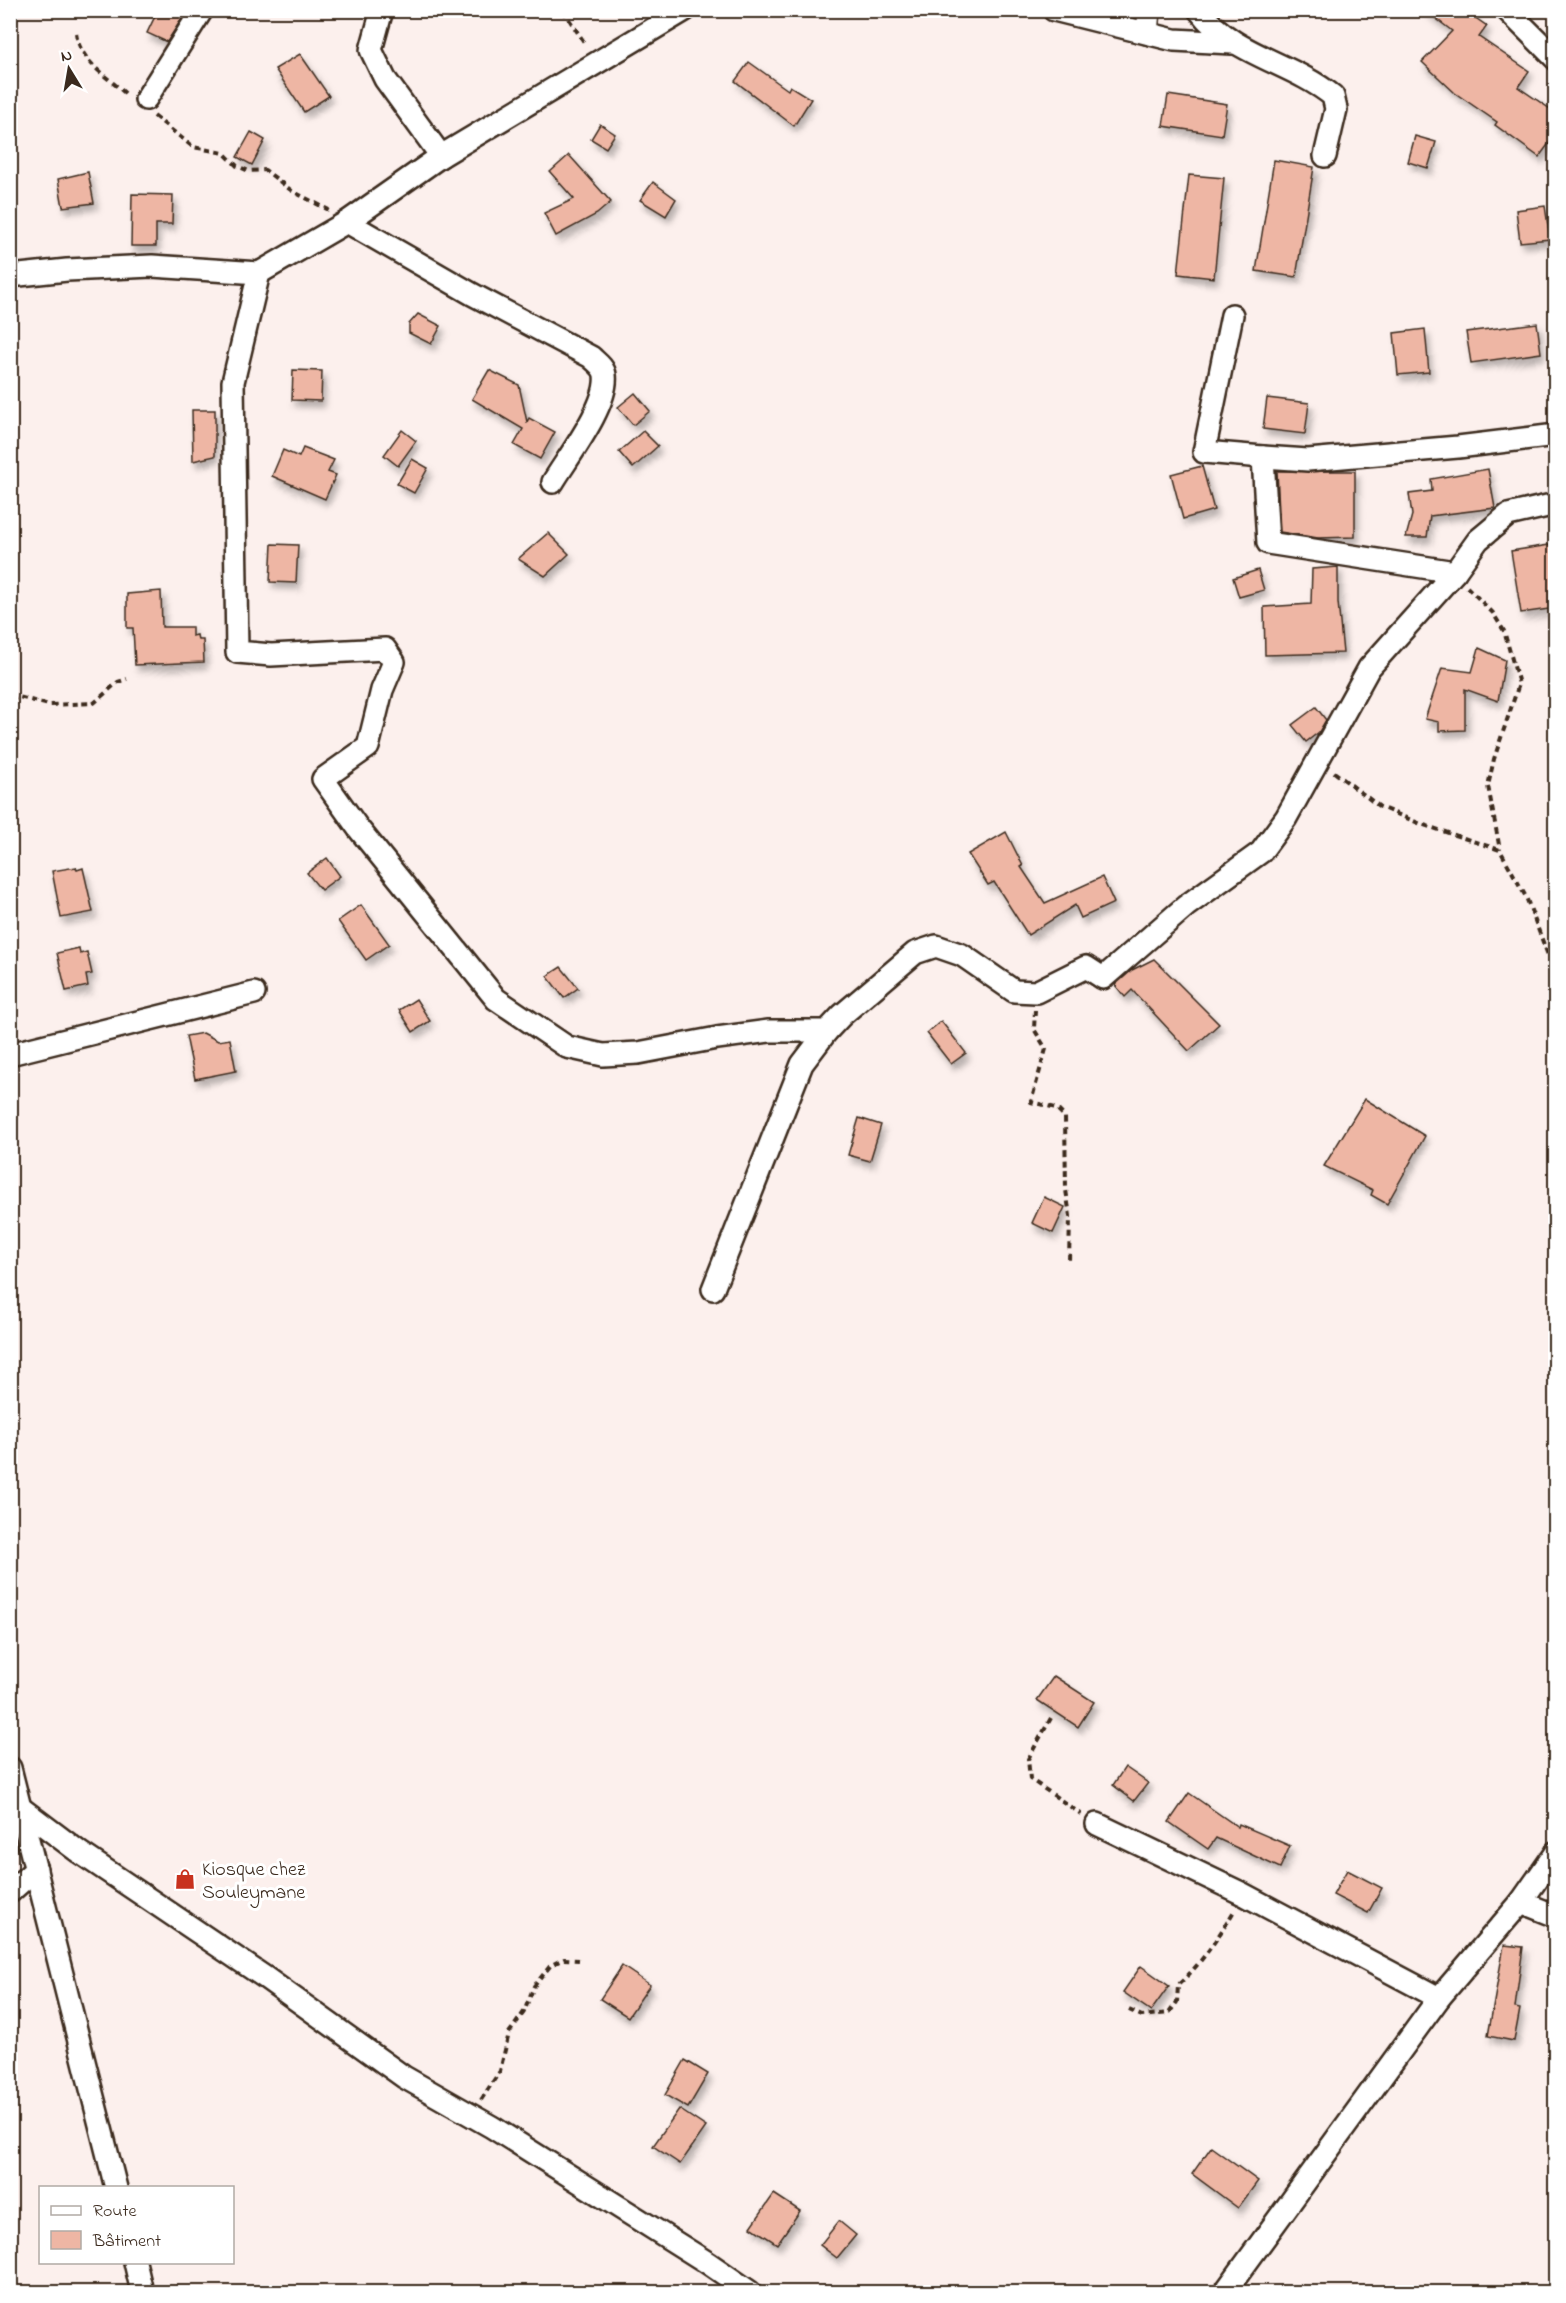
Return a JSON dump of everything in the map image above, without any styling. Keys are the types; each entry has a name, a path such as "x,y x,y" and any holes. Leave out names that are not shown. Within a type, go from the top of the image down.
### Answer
{"street":[{"path":"142,103 202,10"},
{"path":"382,10 371,50 385,78 441,156"},
{"path":"10,276 67,270 152,266 259,273 347,222 441,156 685,10"},
{"path":"1054,10 1174,40 1232,44"},
{"path":"1147,33 1149,10"},
{"path":"1199,10 1232,44 1318,84 1333,96 1336,109 1325,156"},
{"path":"1507,10 1556,59"},
{"path":"347,222 472,294 591,357 601,367 605,374 600,402 553,482"},
{"path":"259,273 233,382 237,652 271,655 385,649 394,662 382,690 368,747 323,779 358,828 496,999 567,1047 603,1055 638,1053 769,1031 826,1031"},
{"path":"1232,315 1204,452 1308,460 1458,447 1556,435"},
{"path":"1263,457 1268,543 1455,572"},
{"path":"713,1289 802,1064 826,1031 915,953 936,946 962,955 1014,991 1036,992 1086,967 1103,978 1186,906 1261,852 1286,818 1317,758 1369,668 1455,572 1478,540 1508,515 1556,504"},
{"path":"10,1054 254,993"},
{"path":"10,1768 15,1804 36,1869 116,2186"},
{"path":"15,1804 79,1852 266,1978 404,2077 708,2263 750,2292"},
{"path":"1097,1824 1243,1894 1439,1998"},
{"path":"1225,2292 1439,1998 1521,1902 1556,1852"},
{"path":"10,1892 36,1869"},
{"path":"1521,1902 1556,1916"},
{"path":"135,2264 142,2292"}],"path":[{"path":"563,10 598,63"},
{"path":"76,33 78,48 88,62 142,103 193,147 224,153 237,166 249,171 265,170 304,199 347,222"},
{"path":"1455,572 1476,598 1493,613 1504,631 1520,684 1494,759 1488,786 1500,850 1526,897 1549,958"},
{"path":"10,699 19,697 49,705 94,703 118,682 127,679"},
{"path":"1317,758 1380,807 1421,824 1500,850"},
{"path":"1036,992 1034,1029 1046,1049 1031,1102 1056,1108 1065,1117 1066,1190 1070,1216 1069,1262"},
{"path":"1052,1718 1028,1759 1030,1779 1097,1824"},
{"path":"1129,2010 1142,2016 1169,2013 1177,2002 1178,1985 1192,1973 1218,1938 1243,1894"},
{"path":"471,2116 500,2071 509,2033 524,2012 534,1986 551,1965 564,1959 579,1960"}],"building":[{"path":"158,10 169,10 183,17 167,42 147,33"},
{"path":"1425,10 1464,10 1487,26 1479,37 1529,71 1518,87 1556,113 1556,134 1539,157 1495,125 1497,122 1455,93 1422,62 1452,31"},
{"path":"300,54 329,96 304,112 275,69"},
{"path":"749,62 788,90 790,86 811,99 794,126 735,81"},
{"path":"1168,95 1227,104 1222,135 1163,126"},
{"path":"600,124 615,134 606,148 591,139"},
{"path":"251,132 265,140 252,165 237,157"},
{"path":"1415,136 1436,142 1428,168 1408,162"},
{"path":"569,155 611,202 597,214 556,236 544,213 574,199 550,172"},
{"path":"1274,160 1314,167 1296,277 1256,271"},
{"path":"88,172 94,203 63,207 58,179"},
{"path":"1189,175 1224,178 1214,278 1178,274"},
{"path":"653,182 676,199 666,216 640,200"},
{"path":"132,194 173,195 172,224 156,224 156,246 131,246"},
{"path":"1545,206 1550,239 1520,242 1516,210"},
{"path":"418,314 441,326 431,344 409,333 409,324"},
{"path":"1537,323 1541,353 1471,363 1466,332"},
{"path":"1425,329 1429,372 1398,375 1394,333"},
{"path":"293,370 322,371 321,401 292,400"},
{"path":"489,370 519,385 527,422 529,418 555,432 540,459 514,445 523,429 472,399"},
{"path":"635,393 650,411 633,425 618,407"},
{"path":"1267,398 1309,403 1305,434 1263,429"},
{"path":"192,410 215,410 215,456 193,461"},
{"path":"402,430 416,441 398,466 384,455"},
{"path":"643,431 658,446 633,468 619,452"},
{"path":"303,448 334,460 328,472 336,475 325,499 272,476 283,450 299,457"},
{"path":"412,459 428,468 414,493 397,484"},
{"path":"1202,466 1214,510 1183,519 1171,474"},
{"path":"1488,469 1495,508 1430,516 1427,537 1406,537 1412,515 1409,494 1432,491 1431,479"},
{"path":"1277,471 1355,471 1355,537 1318,538 1280,532"},
{"path":"548,533 569,554 545,576 518,559"},
{"path":"272,544 298,545 296,583 270,582"},
{"path":"1556,544 1556,608 1521,613 1511,551"},
{"path":"1338,567 1338,602 1343,653 1265,655 1264,607 1311,604 1312,569"},
{"path":"1258,570 1264,590 1239,597 1233,578"},
{"path":"161,591 162,627 192,627 192,636 197,635 198,640 203,640 204,662 135,665 133,628 127,628 127,594"},
{"path":"1479,648 1505,660 1498,701 1465,689 1465,730 1439,731 1439,722 1425,719 1442,668 1472,672"},
{"path":"1316,707 1326,720 1319,732 1306,742 1292,725"},
{"path":"1006,832 1023,866 1021,867 1045,903 1102,877 1114,903 1081,918 1075,905 1028,935 994,882 988,885 968,854"},
{"path":"327,858 340,876 321,890 307,873"},
{"path":"76,867 77,870 83,868 93,912 61,918 52,871"},
{"path":"361,905 389,944 366,960 338,921"},
{"path":"79,948 80,954 87,952 92,974 86,975 88,986 66,991 57,953"},
{"path":"1154,959 1219,1024 1189,1051 1132,990 1125,997 1115,985 1132,970"},
{"path":"561,967 578,988 564,998 547,976"},
{"path":"416,999 430,1021 413,1032 399,1010"},
{"path":"941,1021 966,1053 951,1064 927,1033"},
{"path":"203,1033 218,1041 230,1039 236,1071 195,1079 186,1036"},
{"path":"1365,1099 1425,1136 1387,1204 1371,1195 1373,1190 1324,1166"},
{"path":"859,1118 881,1125 870,1161 848,1155"},
{"path":"1044,1197 1065,1207 1053,1233 1032,1223"},
{"path":"1054,1676 1094,1702 1078,1727 1037,1700"},
{"path":"1125,1767 1148,1783 1134,1801 1113,1785"},
{"path":"1189,1793 1238,1827 1239,1824 1290,1846 1280,1868 1216,1838 1208,1849 1169,1822"},
{"path":"1347,1870 1382,1888 1368,1913 1333,1895"},
{"path":"1504,1945 1523,1947 1515,2008 1520,2009 1514,2041 1488,2036"},
{"path":"622,1966 650,1985 628,2017 600,1999"},
{"path":"1141,1966 1169,1986 1151,2011 1123,1992"},
{"path":"685,2060 708,2074 688,2108 665,2095"},
{"path":"679,2109 706,2127 680,2164 653,2146"},
{"path":"1211,2147 1258,2181 1238,2208 1192,2174"},
{"path":"774,2194 800,2211 777,2244 751,2227"},
{"path":"839,2221 856,2235 837,2258 820,2245"}],"place":[{"name":"Kiosque chez Souleymane","path":"185,1879"}]}
